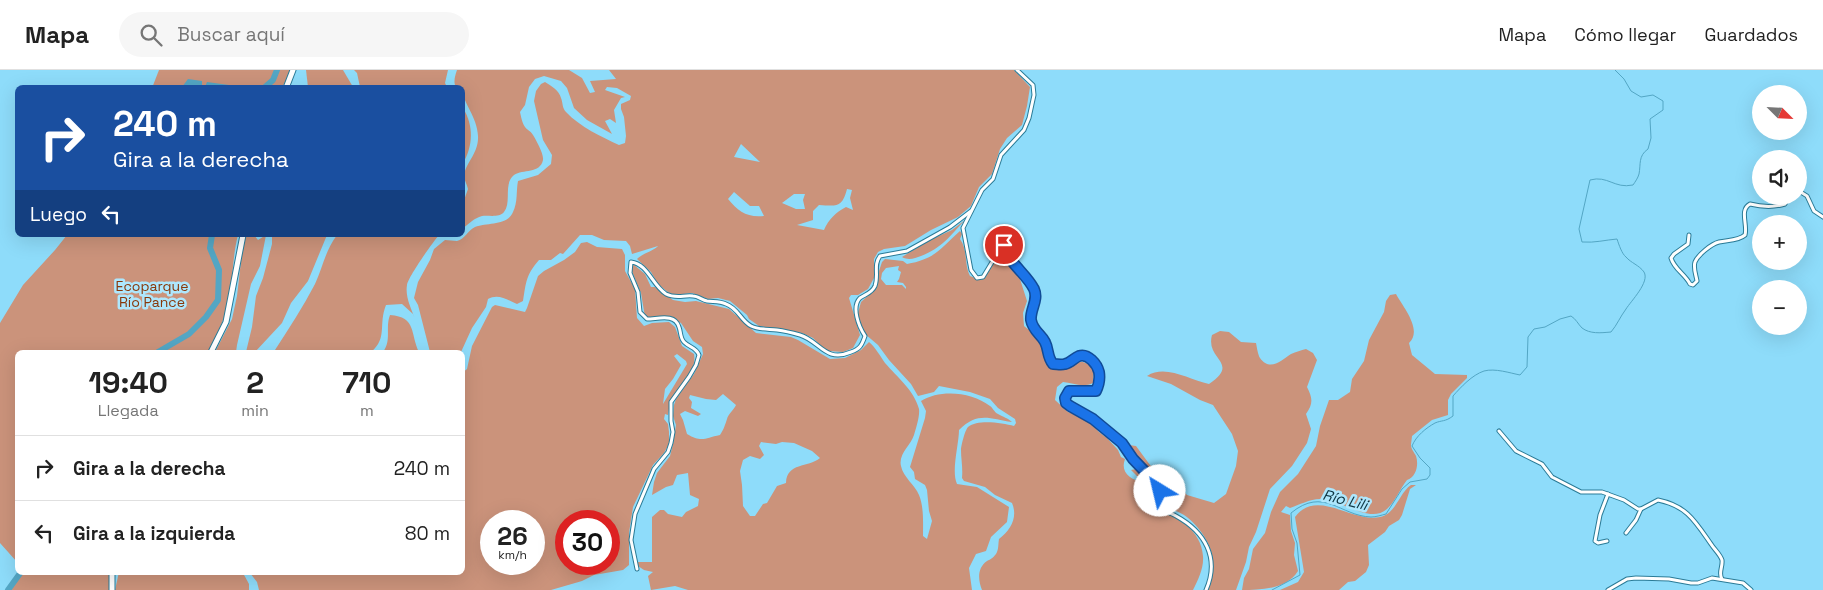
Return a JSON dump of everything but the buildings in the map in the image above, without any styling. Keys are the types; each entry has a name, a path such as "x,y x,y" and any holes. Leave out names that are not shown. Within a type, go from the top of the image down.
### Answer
{"street":[{"path":"1017,70 1032,85 1034,95 1029,118 1024,130 1001,155 993,179 982,190 963,228 962,233 974,274 977,278 983,277 1003,244 1006,253 1035,291 1032,321 1038,334 1045,342 1053,364 1065,364 1078,356 1084,356 1096,365 1099,373 1096,391 1069,391 1065,398 1066,403 1093,419 1122,443 1133,459 1158,487 1160,491 1155,507 1178,517 1198,532 1210,554 1212,562 1211,575 1206,590"},
{"path":"287,85 293,71"},
{"path":"1807,196 1814,210 1823,217"},
{"path":"1689,235 1688,244 1671,258 1675,267 1693,285 1697,281 1694,271 1695,262 1708,248 1718,242 1740,239 1745,235 1747,226 1744,210 1746,206 1752,204"},
{"path":"1754,205 1766,208 1783,205"},
{"path":"637,569 631,540 635,514 654,469 668,452 672,443 671,402 696,366 699,356 694,348 684,342 677,322 667,318 647,319 640,312 638,292 630,273 631,262 642,266 658,288 668,295 675,297 693,296 706,301 727,304 733,307 748,324 755,328 799,334 811,340 821,350 831,354 846,354 858,349 863,342 865,336 858,321 857,304 861,298 869,294 875,287 876,264 880,256 907,251 950,227 971,211"},
{"path":"212,350 226,322 243,237"},
{"path":"1499,431 1516,451 1542,464 1552,477 1581,492 1595,491 1608,494 1624,500 1641,510"},
{"path":"1607,541 1598,544 1595,542 1600,515 1608,494"},
{"path":"1626,533 1632,527 1641,510 1658,500 1673,504 1686,512 1699,525 1719,555 1722,564 1720,575 1722,579"},
{"path":"112,575 112,590"},
{"path":"1608,590 1626,579 1636,578 1669,579 1691,584 1712,578 1722,579 1743,583 1751,590"}],"green space":[{"path":"159,70 293,70 283,85 153,85"},
{"path":"306,70 343,70 352,85 308,85"},
{"path":"354,70 448,70 446,85 360,85 357,73"},
{"path":"457,70 569,70 582,78 590,93 595,92 590,81 616,79 609,70 1014,70 1030,87 1022,125 1007,138 1000,149 992,174 979,187 971,206 958,217 931,230 905,246 884,249 878,252 874,259 874,278 868,289 858,295 851,295 849,298 860,335 853,348 843,352 828,351 813,338 802,333 759,326 730,301 718,298 708,299 692,293 675,295 669,293 658,284 651,272 637,259 658,246 632,254 630,246 626,241 604,240 592,235 580,235 563,254 560,253 551,260 539,260 527,279 523,301 517,304 499,297 488,299 486,307 472,328 462,350 429,350 418,305 414,298 418,282 434,249 445,240 460,240 475,227 506,220 515,208 518,181 538,175 551,164 552,155 543,140 534,101 536,91 541,84 545,82 557,90 563,107 578,122 619,145 625,143 626,136 621,104 630,100 631,96 617,88 607,87 605,90 625,97 621,98 614,110 616,123 610,119 605,121 612,134 587,120 574,108 567,88 561,81 544,76 535,79 529,87 525,105 520,112 524,125 538,144 543,160 535,169 514,175 509,183 506,208 502,214 479,217 465,227 465,197 468,189 465,172 476,148 478,136 475,122 465,99 465,85 455,85","holes":["741,144 760,162 734,157","847,189 852,190 850,198 853,210 846,207 830,219 824,230 797,225 813,220 813,211 819,205 830,206 841,203","734,192 750,206 759,206 764,216 748,215 735,207 728,199","794,194 805,194 803,200 805,209 796,209 782,203"]},
{"path":"465,112 471,136 465,158"},
{"path":"965,220 935,249 914,258 907,259 902,257 930,240 952,230"},
{"path":"960,231 962,234 960,239 964,248 970,276 981,280 998,249 1007,261 1007,264 1019,276 1027,301 1023,313 1024,326 1035,335 1046,360 1054,366 1060,367 1084,362 1094,370 1093,383 1082,385 1063,382 1057,387 1055,400 1068,412 1083,417 1090,422 1107,438 1118,450 1121,457 1125,459 1124,468 1127,475 1143,482 1131,470 1136,469 1148,483 1146,493 1137,503 1169,514 1196,535 1201,545 1203,565 1193,590 982,590 979,578 981,567 996,554 999,539 1007,532 1014,518 1014,508 1012,503 995,495 985,487 964,481 962,478 961,450 968,427 978,423 990,422 1014,426 1016,423 1015,419 998,408 990,399 970,392 939,386 934,392 918,396 911,384 878,345 865,334 858,313 861,302 872,292 882,262 885,259 903,261 907,264 916,262 931,256","holes":["899,266 898,270 901,272 897,282 903,283 906,289 902,285 886,285 881,279 882,273 886,268"]},
{"name":"Ecoparque Río Pance","path":"65,237 238,237 227,309 209,350 15,350 15,560 0,543 0,323 23,285"},
{"path":"244,237 256,237 258,240 266,237 260,266 251,284 236,350 216,350 232,319 237,296"},
{"path":"272,237 326,237 308,281 291,303 282,323 257,350 246,350 256,296 272,244"},
{"path":"336,237 438,237 408,281 408,298 413,314 402,304 386,305 381,336 373,350 275,350 318,278 324,259"},
{"path":"587,242 597,247 622,249 625,255 625,271 635,289 637,318 644,326 652,323 669,322 675,327 682,346 694,354 691,372 673,396 668,415 665,414 664,419 668,424 669,444 653,465 633,507 629,533 629,565 620,571 620,510 555,510 555,575 594,575 582,581 551,590 259,590 257,582 252,575 465,575 465,371 472,346 492,307 495,305 525,312 538,276 575,252 581,243","holes":["677,354 687,364 663,404 665,389 681,365 674,356"]},
{"path":"633,264 645,274 651,287 655,287 673,300 696,301 729,309 756,333 791,337 830,359 845,358 861,350 869,342 885,363 905,384 917,402 919,409 914,435 901,458 901,466 921,500 923,536 927,539 932,521 927,490 925,485 915,479 914,472 910,467 925,418 926,411 921,401 937,395 965,395 983,401 997,413 1012,422 991,418 978,418 972,420 959,430 955,465 957,484 977,487 1009,507 1007,522 991,537 986,551 976,554 969,568 972,590 688,590 675,586 651,590 648,576 653,572 644,570 638,566 637,562 652,562 652,517 660,510 664,510 668,514 682,517 686,512 698,506 699,499 690,495 688,473 677,475 673,485 652,495 657,473 670,456 673,444 676,425 673,416 676,399 694,374 703,354 702,347 693,341 681,323 669,316 645,317 641,293 631,269","holes":["723,394 736,405 720,435 700,439 687,434 680,414 685,411 698,416 701,414 691,408 690,395 716,400","761,442 776,444 782,442 794,443 812,451 820,458 794,468 787,476 786,483 777,486 767,503 763,504 755,516 750,516 743,506 740,471 743,460 750,456 760,459 764,455 759,446"]},
{"path":"1396,294 1413,325 1413,338 1409,343 1412,355 1435,374 1467,375 1467,378 1451,394 1448,400 1448,415 1432,420 1412,436 1411,446 1417,459 1416,470 1390,506 1380,513 1363,513 1336,502 1320,499 1308,501 1290,508 1286,506 1281,512 1290,515 1291,531 1295,543 1294,555 1298,571 1287,582 1280,585 1265,589 1242,590 1253,549 1265,533 1271,512 1280,492 1298,474 1316,446 1320,426 1329,400 1338,400 1350,392 1352,379 1364,361 1369,340 1384,312 1386,301 1390,295"},
{"path":"390,315 399,316 409,323 418,350 384,350 388,338"},
{"path":"1220,331 1229,332 1241,342 1256,343 1260,358 1268,364 1276,364 1291,354 1306,349 1313,353 1317,360 1307,387 1311,401 1306,414 1311,429 1307,443 1292,466 1270,489 1236,590 1207,590 1212,573 1213,560 1209,545 1196,525 1184,515 1161,502 1157,481 1138,462 1129,449 1129,445 1136,446 1150,465 1169,477 1187,495 1214,503 1226,494 1236,466 1238,451 1232,434 1213,405 1171,384 1147,376 1154,373 1170,372 1209,384 1222,371 1222,365 1211,343 1212,335"},
{"path":"1411,485 1416,485 1410,489 1402,515 1399,520 1389,526 1385,532 1368,545 1369,565 1366,572 1355,581 1348,582 1339,590 1280,590 1298,582 1304,572 1295,517 1304,509 1324,506 1369,518 1380,517 1394,508 1403,493"},
{"path":"17,575 110,575 110,590 8,590"},
{"path":"118,575 244,575 249,584 249,590 115,590"}],"water":[{"path":"188,79 202,81 202,85 184,85"},
{"path":"207,82 229,85 206,85"}],"waterway":[{"path":"267,85 273,80 277,70"},
{"name":"Río Lili","path":"1272,590 1300,575 1297,543 1292,529 1291,513 1303,505 1323,502 1360,515 1373,517 1386,514 1402,489 1410,482 1427,479 1430,475 1430,468 1412,446 1428,427 1453,416 1453,396 1467,382 1475,375 1488,370 1520,375 1527,367 1528,337 1534,329 1545,327 1560,319 1571,316 1582,328 1588,331 1599,333 1611,332 1639,291 1644,281 1644,272 1625,256 1617,239 1582,242 1579,229 1590,180 1602,179 1626,186 1633,185 1639,174 1641,157 1648,149 1651,138 1650,119 1663,110 1663,101 1653,95 1641,97 1631,91 1624,79 1615,70"},
{"path":"161,350 189,334 206,317 218,300 219,270 210,248 212,237"},
{"path":"8,590 19,575"}],"route":[{"path":"1004,245 1006,253 1035,291 1035,302 1031,316 1033,326 1045,342 1053,364 1065,364 1078,356 1084,356 1096,365 1099,381 1096,391 1069,391 1065,398 1066,403 1093,419 1122,443 1133,459 1154,481 1160,491"}]}
